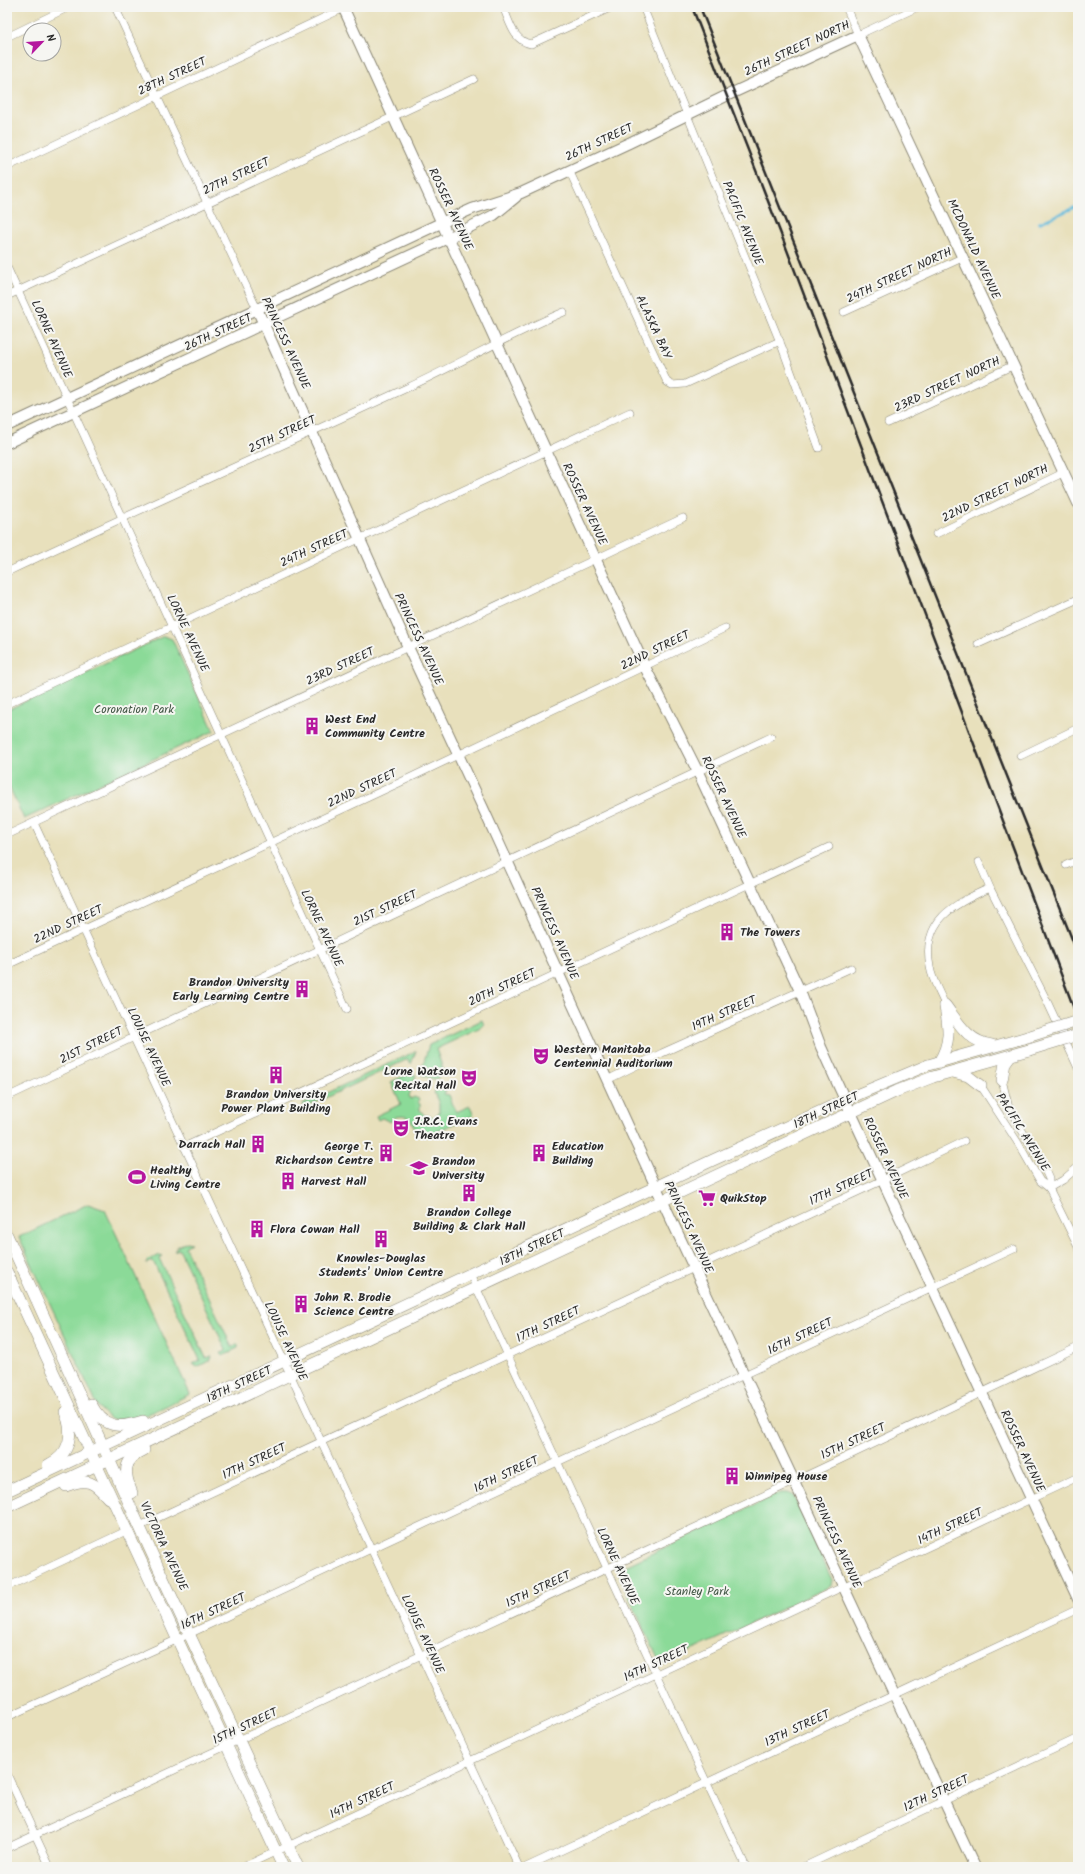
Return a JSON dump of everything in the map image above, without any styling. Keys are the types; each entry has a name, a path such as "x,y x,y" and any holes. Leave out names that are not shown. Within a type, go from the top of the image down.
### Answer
{"main road":[{"path":"945,1004 968,1035 979,1042 994,1046"},
{"path":"939,1062 948,1044 948,1026 945,1004"},
{"name":"18TH STREET","path":"7,1490 845,1100 901,1076 939,1062 1078,1021"},
{"name":"18TH STREET","path":"9,1506 851,1112 914,1084 1078,1035"},
{"path":"1002,1080 1005,1063 1010,1056"},
{"path":"950,1072 968,1076 981,1086"},
{"name":"VICTORIA AVENUE","path":"7,1235 110,1459 142,1524 149,1545 298,1867"},
{"path":"7,1272 176,1640 283,1867"},
{"path":"51,1332 82,1384 95,1411 99,1417 110,1425 118,1426 133,1424 199,1396 226,1388"},
{"path":"7,1490 17,1480 52,1463 60,1457 65,1451 70,1437 68,1422 43,1362 37,1337"},
{"path":"142,1524 126,1474 128,1462 135,1454 170,1437 199,1417"},
{"path":"9,1506 33,1500 70,1485 86,1482 100,1490 119,1515"}],"street":[{"path":"7,37 69,7"},
{"name":"PRINCESS AVENUE","path":"115,7 264,324 313,431 359,540 408,648 508,862 656,1187 975,1867"},
{"name":"28TH STREET","path":"7,167 344,7"},
{"name":"ROSSER AVENUE","path":"344,7 645,667 698,772 750,883 800,991 821,1047 845,1100 1078,1599"},
{"path":"503,7 516,35 522,43 531,44 612,7"},
{"name":"PACIFIC AVENUE","path":"642,7 688,114 780,341 819,448"},
{"name":"MCDONALD AVENUE","path":"846,7 1065,472 1078,503"},
{"name":"26TH STREET NORTH","path":"688,114 918,7"},
{"name":"27TH STREET","path":"7,296 474,79"},
{"name":"26TH STREET","path":"7,426 443,222 472,209 521,193 688,114"},
{"name":"ALASKA BAY","path":"569,170 667,382 678,386 685,384 780,341"},
{"name":"26TH STREET","path":"7,443 73,411 450,238 494,215 521,193"},
{"name":"24TH STREET NORTH","path":"844,312 964,257"},
{"name":"LORNE AVENUE","path":"7,267 347,1009"},
{"name":"25TH STREET","path":"7,572 122,517 442,372 497,343 564,312"},
{"name":"23RD STREET NORTH","path":"888,423 1014,365"},
{"name":"24TH STREET","path":"7,704 630,412"},
{"name":"22ND STREET NORTH","path":"936,534 1065,472"},
{"name":"23RD STREET","path":"7,835 683,518"},
{"path":"978,644 1078,598"},
{"name":"22ND STREET","path":"7,965 458,755 725,628"},
{"path":"1020,756 1078,728"},
{"name":"21ST STREET","path":"7,1097 320,951 771,737"},
{"name":"LOUISE AVENUE","path":"34,823 289,1375 519,1867"},
{"name":"20TH STREET","path":"184,1147 829,847"},
{"path":"1066,866 1078,860"},
{"path":"979,862 990,888 1046,999 1078,1068"},
{"path":"945,1004 930,969 929,943 932,934 944,914 952,906 990,888"},
{"name":"19TH STREET","path":"607,1080 662,1053 851,968"},
{"name":"PACIFIC AVENUE","path":"1002,1080 1009,1108 1049,1178 1049,1188"},
{"name":"PACIFIC AVENUE","path":"981,1086 1018,1142 1040,1181 1049,1188 1078,1247"},
{"name":"17TH STREET","path":"142,1524 507,1356 964,1141"},
{"path":"1049,1188 1063,1180 1078,1167"},
{"name":"16TH STREET","path":"7,1717 190,1634 1014,1249"},
{"name":"LORNE AVENUE","path":"470,1274 746,1867"},
{"name":"15TH STREET","path":"7,1848 240,1741 1078,1347"},
{"name":"14TH STREET","path":"243,1867 1078,1478"},
{"path":"7,1587 126,1531"},
{"name":"13TH STREET","path":"526,1867 1078,1609"},
{"name":"12TH STREET","path":"803,1867 1078,1738"},
{"path":"7,1774 50,1867"}],"green space":[{"name":"Coronation Park","path":"164,636 172,639 214,731 24,819 7,782 7,710"},
{"path":"482,1020 484,1025 481,1028 436,1049 444,1072 439,1074 438,1078 433,1079 420,1074 429,1045"},
{"path":"416,1051 411,1064 408,1059 304,1108 303,1104"},
{"path":"410,1073 416,1075 409,1096 411,1099 414,1097 419,1099 418,1102 420,1104 420,1110 424,1115 434,1117 439,1112 439,1104 434,1092 436,1090 435,1087 443,1084 446,1090 444,1094 449,1095 456,1112 470,1106 474,1115 425,1137 423,1132 420,1133 414,1131 413,1124 407,1117 396,1117 390,1122 382,1118 378,1120 376,1116 401,1104 391,1082"},
{"path":"88,1204 105,1210 190,1394 141,1417 131,1420 113,1420 106,1416 97,1405 19,1237"},
{"path":"187,1242 191,1243 185,1247 232,1347 238,1344 238,1348 223,1355 220,1353 226,1350 179,1249 174,1251 178,1246"},
{"path":"160,1255 163,1256 159,1258 206,1358 212,1356 211,1360 197,1367 193,1364 200,1360 153,1261 146,1264 148,1260"},
{"name":"Stanley Park","path":"780,1493 793,1495 832,1580 831,1586 666,1663 660,1663 620,1577 620,1571 623,1567"}],"waterway":[{"path":"1039,223 1078,206"}],"railway":[{"path":"692,7 784,242 1078,1019"},
{"path":"700,7 1078,954"}],"place":[{"name":"West End Community Centre","path":"312,726"},
{"name":"The Towers","path":"727,932"},
{"name":"Brandon University Early Learning Centre","path":"302,989"},
{"name":"Western Manitoba Centennial Auditorium","path":"541,1056"},
{"name":"Brandon University Power Plant Building","path":"276,1075"},
{"name":"Lorne Watson Recital Hall","path":"469,1078"},
{"name":"J.R.C. Evans Theatre","path":"401,1128"},
{"name":"Darrach Hall","path":"258,1144"},
{"name":"George T. Richardson Centre","path":"386,1153"},
{"name":"Education Building","path":"539,1153"},
{"name":"Brandon University","path":"419,1168"},
{"name":"Healthy Living Centre","path":"137,1177"},
{"name":"Harvest Hall","path":"288,1181"},
{"name":"Brandon College Building & Clark Hall","path":"469,1193"},
{"name":"QuikStop","path":"707,1198"},
{"name":"Flora Cowan Hall","path":"257,1229"},
{"name":"Knowles-Douglas Students' Union Centre","path":"381,1239"},
{"name":"John R. Brodie Science Centre","path":"301,1304"},
{"name":"Winnipeg House","path":"732,1476"}]}
